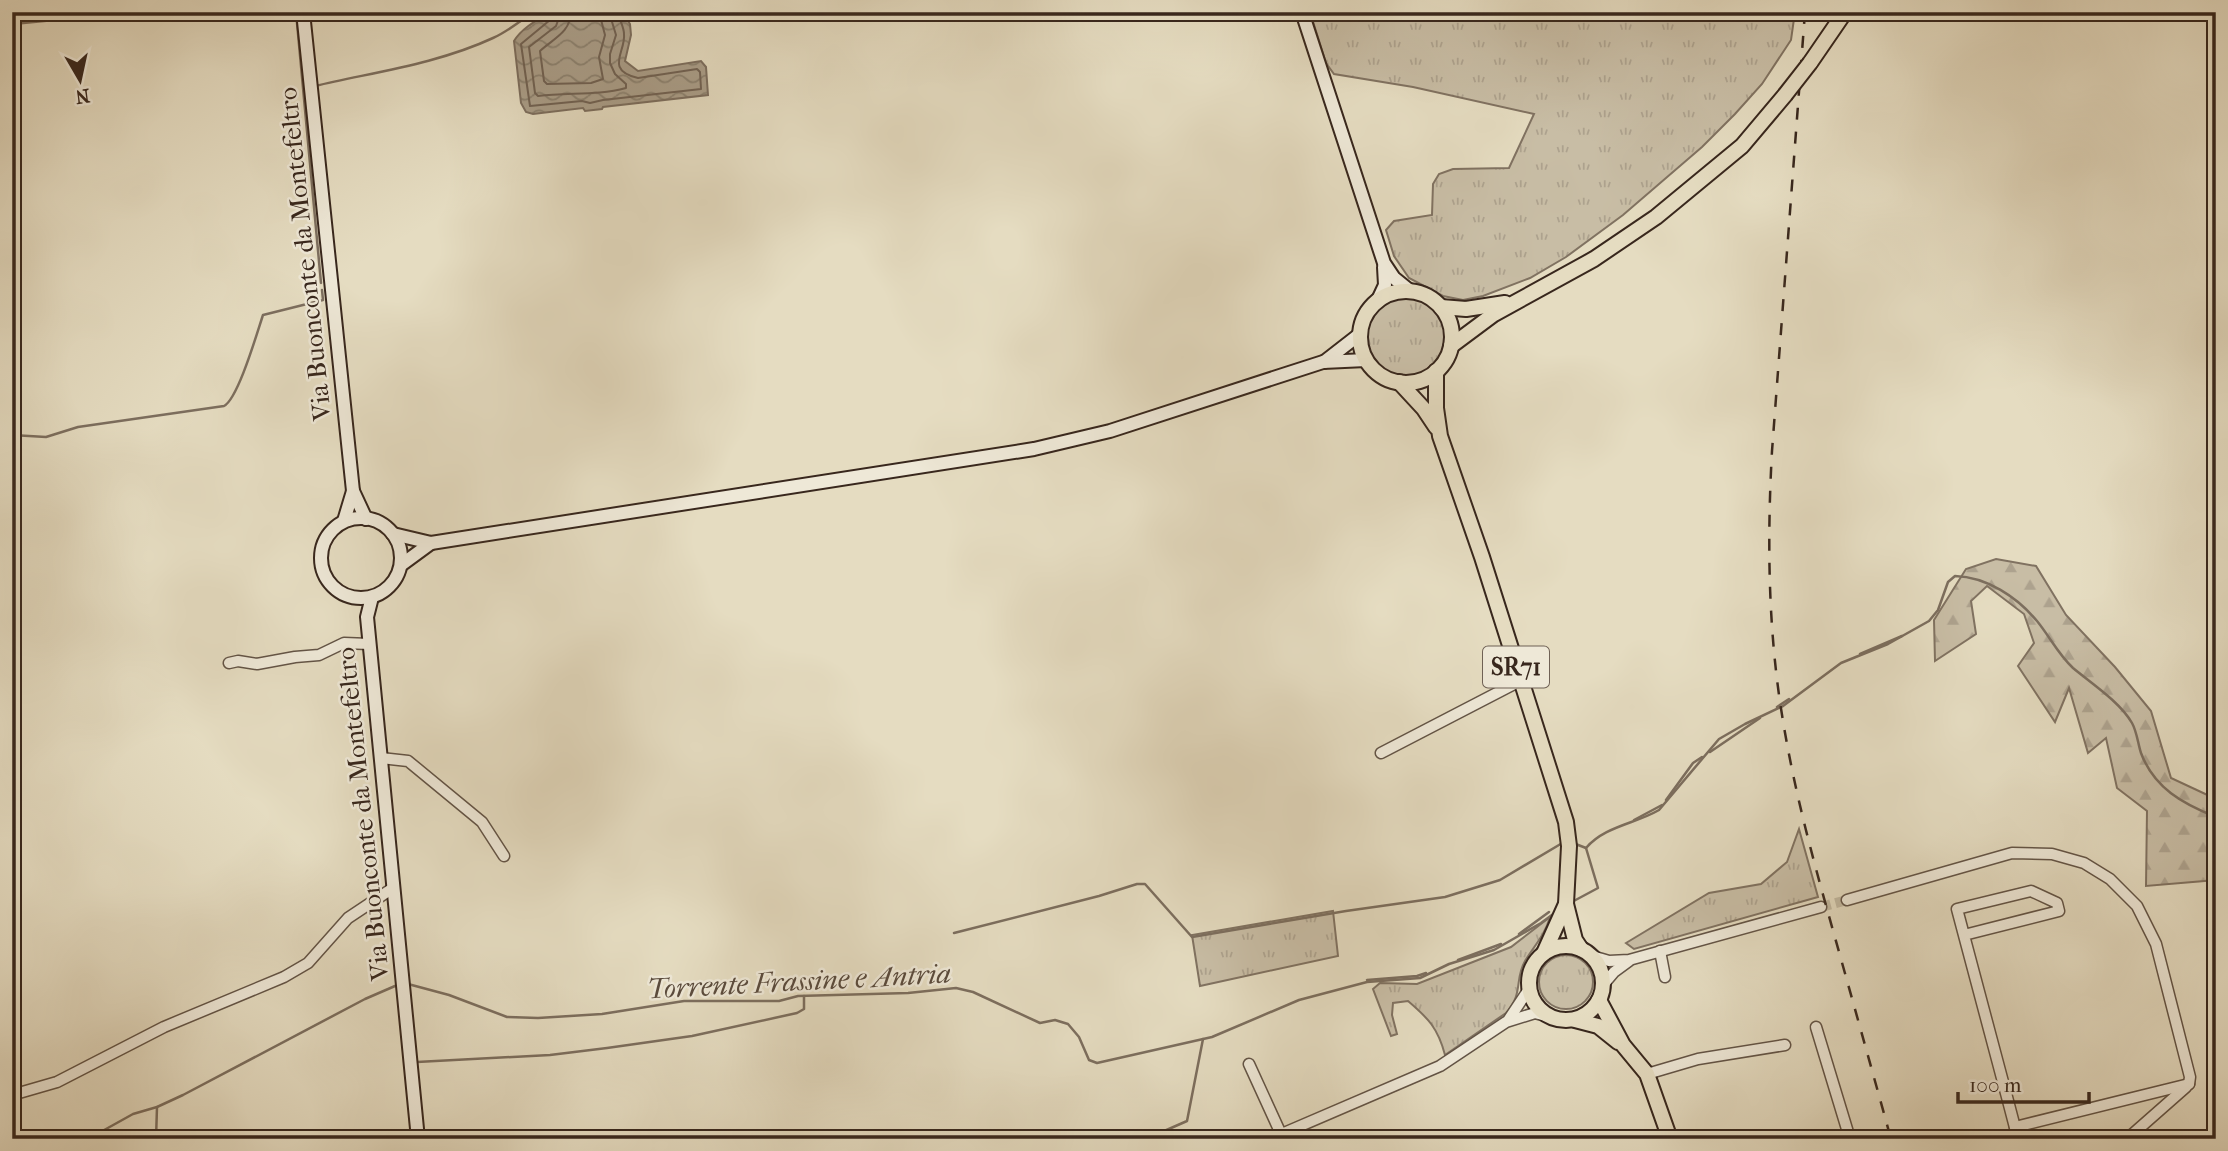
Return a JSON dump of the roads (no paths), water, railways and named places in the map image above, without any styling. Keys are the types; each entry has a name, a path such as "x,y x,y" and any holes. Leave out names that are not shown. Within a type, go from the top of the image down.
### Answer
{"main road":[{"path":"1451,346 1516,300 1594,259 1656,217 1742,146 1810,63 1845,12"},
{"path":"1366,360 1360,344 1365,316 1378,300 1394,292 1410,291 1428,296 1441,307 1450,325 1451,346"},
{"path":"1441,307 1473,309 1516,300"},
{"name":"SR71","path":"1451,346 1446,359 1436,372 1436,408 1440,436 1482,557 1566,822 1569,856 1566,904 1575,940 1598,965 1603,985"},
{"name":"SR71","path":"1366,360 1380,375 1399,382 1424,409 1440,436"},
{"path":"1399,382 1420,380 1436,372"},
{"name":"SR71","path":"1529,989 1532,969 1544,953 1566,904"},
{"path":"1544,953 1568,946 1586,953"},
{"path":"1574,1020 1584,1016 1599,1000 1603,985"},
{"path":"1529,989 1533,1000 1549,1017 1598,1026 1623,1045"},
{"path":"1599,1000 1623,1045 1647,1074 1670,1139"}],"street":[{"name":"Via Buonconte da Montefeltro","path":"303,12 353,491"},
{"path":"1302,12 1384,263 1394,278 1410,291"},
{"path":"1378,300 1384,285 1384,263"},
{"path":"1324,362 1360,334"},
{"path":"393,534 431,542 1034,449 1111,431 1324,362 1366,360"},
{"path":"353,491 366,519"},
{"path":"344,521 353,491"},
{"path":"366,519 383,524 393,534 400,551 401,565 396,578 387,589 372,597 356,598 338,592 328,582 321,570 320,554 332,529 344,521 366,519"},
{"path":"401,565 431,542"},
{"path":"367,617 372,597"},
{"path":"356,598 367,617"},
{"name":"Via Buonconte da Montefeltro","path":"367,617 418,1139"},
{"path":"229,663 238,661 257,664 319,655 344,643 369,644"},
{"path":"1381,752 1520,681"},
{"path":"381,758 408,761 482,822 505,856"},
{"path":"1847,900 2012,853 2052,854 2084,863 2110,879 2137,906 2156,944 2190,1077 2189,1084 2127,1139"},
{"path":"12,1096 57,1082 164,1027 284,977 308,963 348,918 393,888"},
{"path":"1964,935 2059,911 2057,903 2031,891 1956,909 2018,1139"},
{"path":"1586,953 1609,961 1629,961 1821,907"},
{"path":"1660,951 1665,977"},
{"path":"1603,985 1629,961"},
{"path":"1506,1022 1529,989"},
{"path":"1270,1139 1411,1083 1506,1022 1535,1013 1549,1017"},
{"path":"1816,1027 1850,1139"},
{"path":"1647,1074 1698,1059 1785,1045"},
{"path":"1249,1063 1281,1134"},
{"path":"2015,1128 2189,1084"}],"water":[{"path":"550,12 623,12 630,24 631,35 625,61 638,71 701,61 706,67 708,95 585,111 583,108 533,114 526,112 521,103 514,41 525,28"}],"waterway":[{"path":"13,49 13,24 137,12"},
{"path":"296,12 321,283"},
{"path":"315,86 450,55 498,36 534,12"},
{"path":"12,435 46,437 78,427 224,406 241,379 263,315 323,300 322,290"},
{"name":"Torrente Frassine e Antria","path":"1586,848 1611,830 1659,810 1719,739 1783,706 1841,663 1888,644 1929,621 1938,610 1948,582 1955,576 1990,584 2020,604 2037,621 2068,663 2127,715 2134,727 2141,753 2162,785 2181,800 2216,817"},
{"name":"Torrente Frassine e Antria","path":"1860,654 1902,636"},
{"name":"Torrente Frassine e Antria","path":"1777,707 1789,699"},
{"path":"1710,752 1760,718"},
{"name":"Torrente Frassine e Antria","path":"1666,800 1693,763 1702,757"},
{"name":"Torrente Frassine e Antria","path":"1634,820 1662,805"},
{"path":"954,933 1145,884 1192,937 1445,897 1500,880 1564,842"},
{"path":"1573,843 1586,848"},
{"name":"Torrente Frassine e Antria","path":"1570,903 1598,888 1586,848"},
{"name":"Torrente Frassine e Antria","path":"1519,934 1549,912"},
{"name":"Torrente Frassine e Antria","path":"408,984 449,995 507,1017 538,1018 602,1014 684,1001 779,1001 798,996 908,993 956,988 973,992 1040,1023 1055,1020 1068,1024 1079,1037 1089,1060 1097,1063 1212,1037 1299,1000 1367,982 1420,978 1449,964 1494,950 1556,912"},
{"name":"Torrente Frassine e Antria","path":"1458,960 1501,944"},
{"name":"Torrente Frassine e Antria","path":"1367,980 1426,973"},
{"name":"Torrente Frassine e Antria","path":"88,1139 133,1114 183,1095 365,999 395,986"},
{"path":"417,1062 550,1055 692,1036 797,1013 804,1009 804,996"},
{"path":"1146,1139 1187,1121 1203,1039"},
{"path":"156,1139 157,1107"}],"tunnel":[{"path":"1821,907 1847,900"}],"railway":[{"path":"1805,12 1772,451 1769,553 1774,654 1783,721 1799,802 1891,1139"}]}
